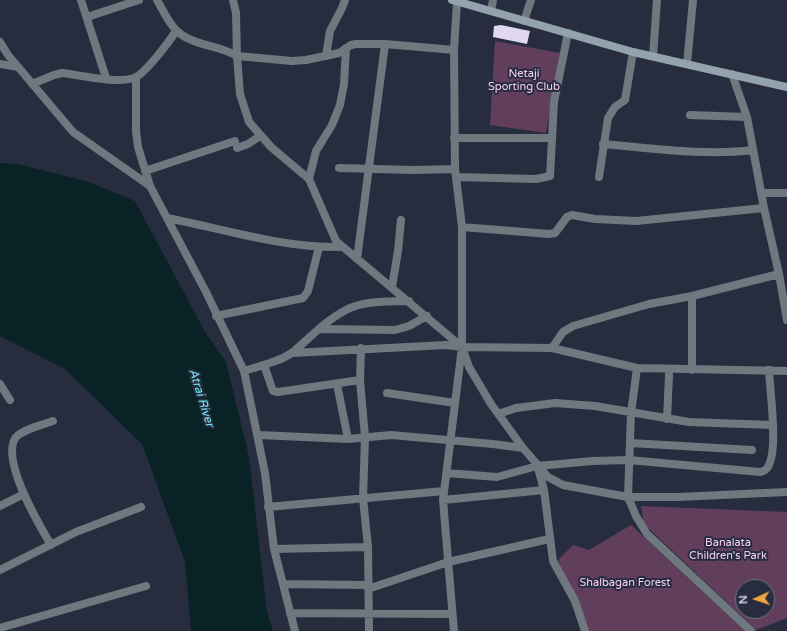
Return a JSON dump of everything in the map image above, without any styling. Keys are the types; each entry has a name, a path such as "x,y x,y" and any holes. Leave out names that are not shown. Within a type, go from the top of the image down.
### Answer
{"street":[{"path":"81,0 106,78"},
{"path":"87,17 139,0"},
{"path":"157,0 176,31 188,39 228,50 237,56 292,61 339,53 356,44 385,44 454,50"},
{"path":"233,0 236,13 240,94 249,122 260,136 309,179 336,241 341,247 410,301 462,346 469,367 498,414 537,466 548,477 563,485 628,497 677,497 787,492"},
{"path":"326,56 330,31 345,0"},
{"path":"491,11 493,0"},
{"path":"524,21 530,0"},
{"path":"653,56 657,0"},
{"path":"687,64 693,0"},
{"path":"454,631 443,500 462,346 462,227 454,169 454,1 633,52 787,87"},
{"path":"32,84 54,75 62,74 127,79 136,77 166,47 176,31"},
{"path":"456,177 536,179 550,176 554,102 568,33"},
{"path":"0,42 18,67 73,132 150,186"},
{"path":"357,259 370,169 385,44"},
{"path":"309,179 316,151 332,125 340,105 344,84 346,48"},
{"path":"599,177 603,144 611,112 625,100 633,52"},
{"path":"0,64 18,67"},
{"path":"732,74 747,117 764,208 779,274 784,284 787,319"},
{"path":"136,77 136,131 150,186 244,370 259,435 274,549 295,631"},
{"path":"690,115 747,117"},
{"path":"145,171 236,145 248,144 260,136"},
{"path":"454,138 552,138"},
{"path":"603,144 696,151 732,152 753,150"},
{"path":"339,168 413,170 454,169"},
{"path":"762,193 787,193"},
{"path":"462,227 549,234 555,233 567,217 572,215 636,221 764,208"},
{"path":"167,218 270,240 319,247 341,247"},
{"path":"392,287 398,252 401,220"},
{"path":"216,316 303,298 308,291 319,247"},
{"path":"552,348 563,332 573,326 650,304 692,296 779,274"},
{"path":"692,296 692,370"},
{"path":"244,370 264,365 292,353 345,310 356,305 410,301"},
{"path":"320,329 394,330 409,326 427,316"},
{"path":"292,353 446,344 462,346 552,348 638,368 787,371"},
{"path":"362,348 360,380 365,437 364,498 368,547 369,631"},
{"path":"264,365 273,391 278,392 360,380"},
{"path":"638,368 631,413 628,497 636,516 648,534 751,631"},
{"path":"447,473 497,477 537,466 593,461 629,460 760,472 765,471 770,465 773,425 769,370"},
{"path":"667,419 669,374"},
{"path":"0,384 10,400"},
{"path":"337,384 348,440"},
{"path":"388,393 456,403"},
{"path":"498,414 516,408 555,403 595,406 689,422 773,425"},
{"path":"51,545 22,495 8,457 10,444 20,434 53,421"},
{"path":"259,435 348,440 391,435 523,448"},
{"path":"630,444 752,450"},
{"path":"537,466 544,490 549,539 553,561 575,601 585,631"},
{"path":"443,500 544,490"},
{"path":"268,507 444,491"},
{"path":"0,506 22,495"},
{"path":"0,570 76,532 141,508"},
{"path":"283,584 368,587 448,562 549,539"},
{"path":"274,549 368,547"},
{"path":"0,628 146,586"},
{"path":"290,613 452,614"}],"green space":[{"name":"Netaji Sporting Club","path":"495,41 560,53 546,133 490,125"},
{"name":"Banalata Children's Park","path":"641,506 787,512 787,618 756,630 744,619 775,619 775,579 735,579 735,610 644,524"},
{"name":"Shalbagan Forest","path":"631,525 745,631 585,631 558,560 573,545 589,550"}],"water":[{"name":"Atrai River","path":"0,163 18,164 86,181 135,201 205,332 226,362 249,457 267,612 273,631 191,631 185,562 142,444 65,369 0,336"}],"building":[{"name":"Netaji Sporting Club","path":"501,25 530,31 527,44 493,37 494,26"}]}
